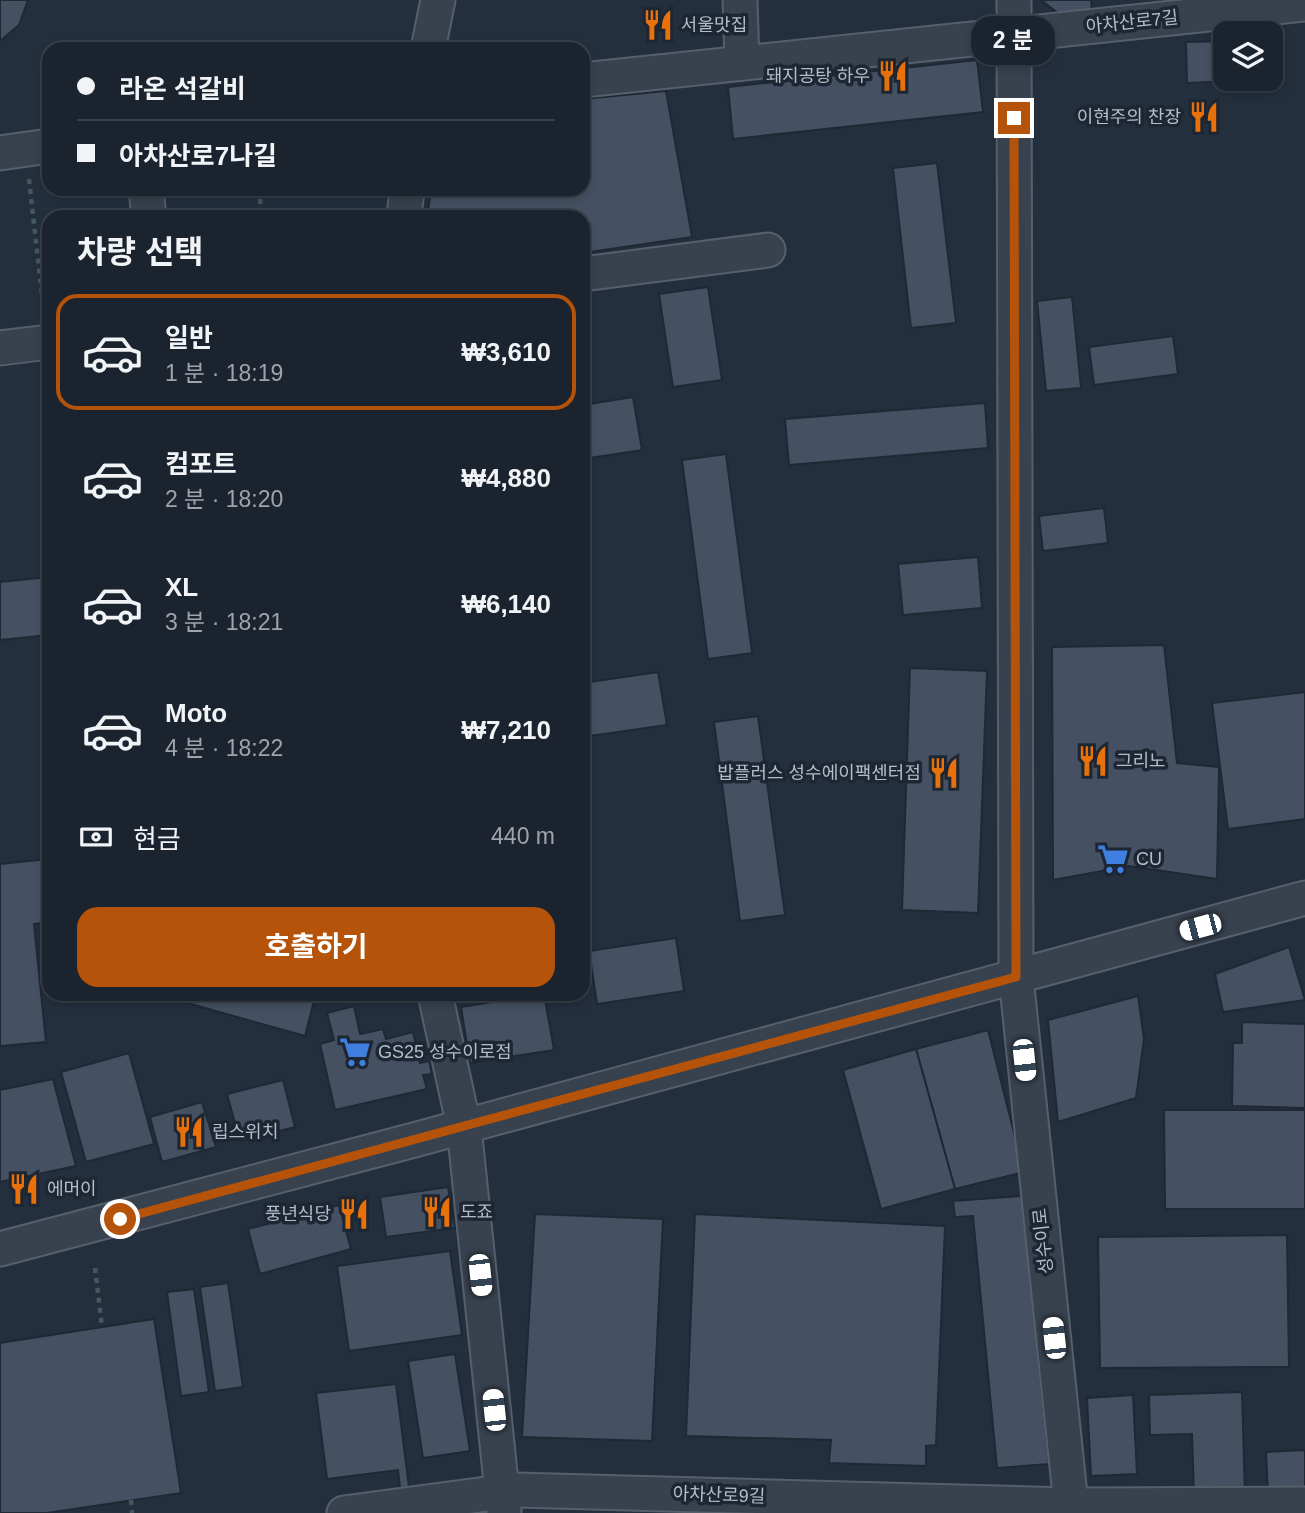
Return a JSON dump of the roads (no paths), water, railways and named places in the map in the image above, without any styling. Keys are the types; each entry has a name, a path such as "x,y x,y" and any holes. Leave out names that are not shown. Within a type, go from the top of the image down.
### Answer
{"street":[{"path":"429,42 438,0"},
{"path":"740,0 742,63"},
{"name":"성수이로","path":"1014,0 1016,977 1071,1504"},
{"name":"아차산로7길","path":"590,79 1305,4"},
{"path":"590,273 768,250"},
{"path":"0,348 42,329"},
{"path":"0,1249 1305,898"},
{"path":"437,1001 464,1126 503,1502"},
{"name":"아차산로9길","path":"344,1513 503,1502 1305,1504"}],"place":[{"name":"서울맛집","path":"658,25"},
{"name":"돼지공탕 하우","path":"893,76"},
{"name":"이현주의 찬장","path":"1204,117"},
{"name":"그리노","path":"1093,761"},
{"name":"밥플러스 성수에이팩센터점","path":"944,773"},
{"name":"CU","path":"1113,859"},
{"name":"GS25 성수이로점","path":"355,1052"},
{"name":"립스위치","path":"189,1132"},
{"name":"에머이","path":"24,1189"},
{"name":"도죠","path":"437,1212"},
{"name":"풍년식당","path":"354,1214"}]}
